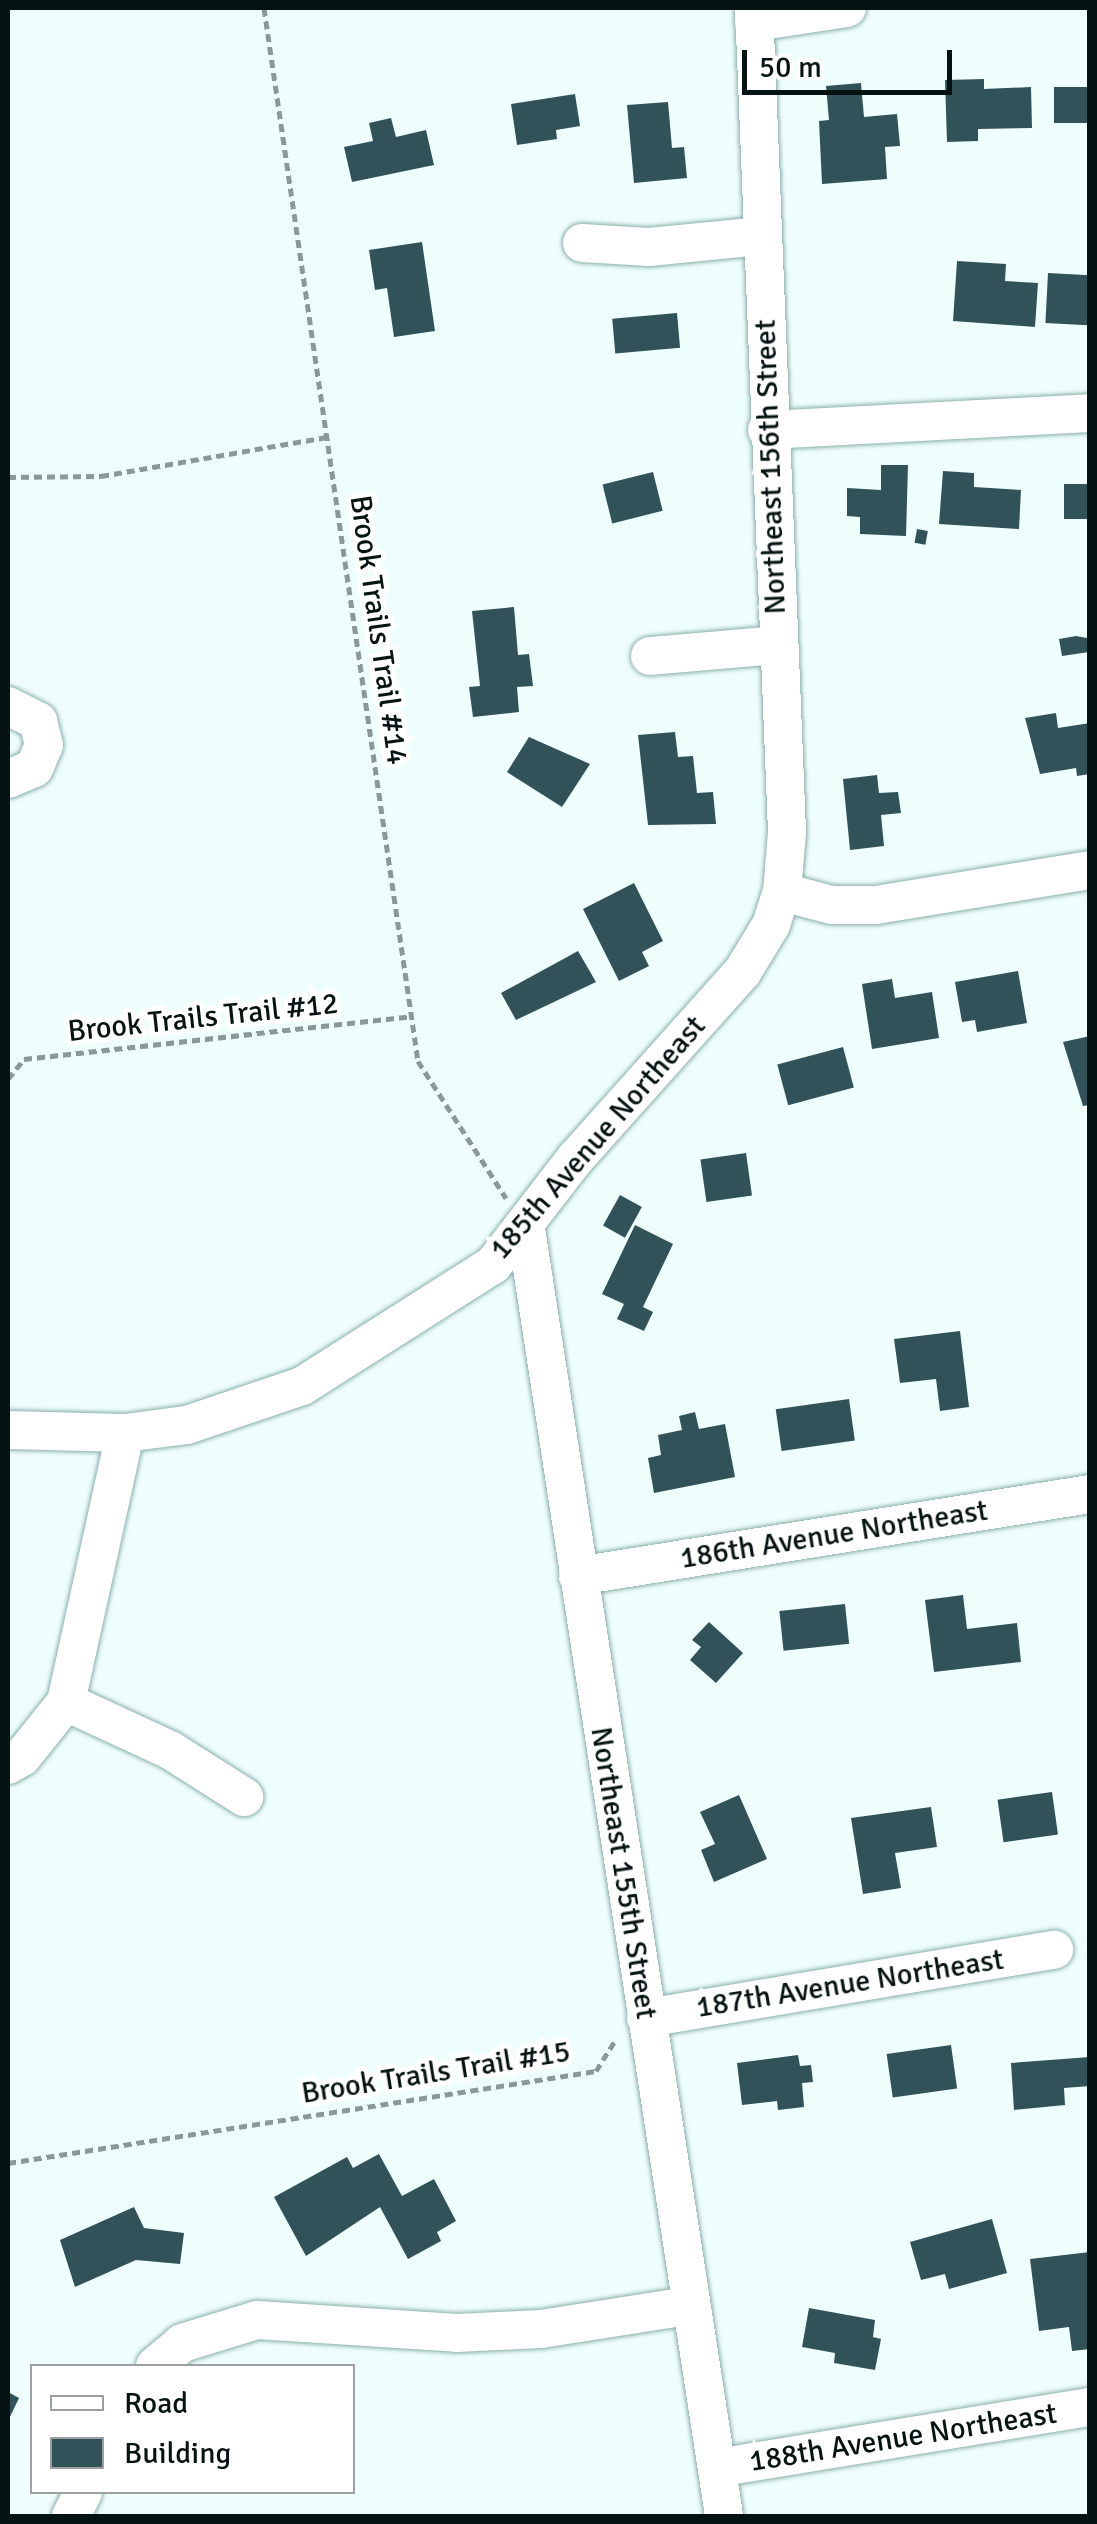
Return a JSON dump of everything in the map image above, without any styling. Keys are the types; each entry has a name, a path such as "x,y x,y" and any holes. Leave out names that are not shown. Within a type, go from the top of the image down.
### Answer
{"street":[{"path":"754,15 847,8"},
{"name":"Northeast 156th Street","path":"754,15 786,832 776,909"},
{"path":"582,242 650,247 762,236"},
{"path":"768,430 1090,413"},
{"path":"650,656 778,645"},
{"path":"8,706 38,720 44,745 34,768 8,779"},
{"path":"776,909 876,905 1090,870"},
{"name":"185th Avenue Northeast","path":"8,1430 125,1433 187,1425 302,1386 492,1265 526,1229 575,1159 742,971 776,909"},
{"name":"Northeast 155th Street","path":"526,1229 578,1576 630,2023 688,2306 724,2516"},
{"path":"8,1764 22,1757 66,1702 125,1433"},
{"name":"186th Avenue Northeast","path":"578,1576 1090,1494"},
{"path":"66,1702 170,1750 244,1797"},
{"name":"187th Avenue Northeast","path":"630,2023 1054,1950"},
{"path":"157,2364 182,2343 257,2320 457,2333 542,2329 688,2306"},
{"name":"188th Avenue Northeast","path":"717,2468 1090,2408"},
{"path":"71,2516 83,2494"}],"path":[{"name":"Brook Trails Trail #14","path":"264,8 418,1061 526,1229"},
{"path":"8,476 101,476 327,437"},
{"name":"Brook Trails Trail #12","path":"8,1079 24,1059 412,1016"},
{"name":"Brook Trails Trail #15","path":"8,2163 596,2070 630,2023"}],"building":[{"path":"984,79 984,89 1031,87 1032,128 978,129 978,141 947,142 945,80"},
{"path":"861,83 864,117 897,114 900,146 885,147 887,179 822,184 819,121 829,120 826,86"},
{"path":"1054,87 1090,87 1090,123 1054,123"},
{"path":"575,94 580,126 556,130 557,139 517,145 511,104"},
{"path":"668,102 672,148 684,147 687,178 634,183 627,105"},
{"path":"391,118 396,137 426,130 434,165 352,182 344,147 373,141 369,123"},
{"path":"422,242 435,331 394,337 387,288 375,290 369,250"},
{"path":"957,261 1006,264 1005,281 1038,283 1035,327 953,321"},
{"path":"1048,273 1090,275 1087,325 1045,323"},
{"path":"677,313 680,348 615,354 612,319"},
{"path":"881,465 908,465 906,536 860,534 860,517 847,516 847,488 881,490"},
{"path":"943,471 974,473 974,487 1021,490 1019,529 939,524"},
{"path":"653,472 663,511 612,523 603,485"},
{"path":"1064,484 1090,484 1090,519 1064,519"},
{"path":"917,529 928,531 925,545 915,543"},
{"path":"514,607 518,655 529,654 533,686 517,687 519,712 473,717 469,687 480,686 472,611"},
{"path":"1087,638 1089,652 1062,656 1059,639"},
{"path":"1056,713 1058,728 1090,723 1090,774 1077,776 1076,768 1040,774 1025,718"},
{"path":"675,732 678,757 693,756 697,793 713,792 716,824 648,825 638,735"},
{"path":"529,737 590,764 562,807 507,772"},
{"path":"877,775 879,793 898,792 901,813 881,815 884,846 850,850 843,779"},
{"path":"634,883 663,941 642,952 649,966 619,981 583,909"},
{"path":"578,951 596,982 516,1020 501,993"},
{"path":"1018,971 1027,1023 977,1032 975,1020 962,1022 955,982"},
{"path":"892,979 895,998 932,992 939,1038 872,1049 862,984"},
{"path":"1090,1036 1090,1105 1083,1106 1063,1042"},
{"path":"843,1047 854,1088 788,1105 777,1065"},
{"path":"746,1153 752,1196 706,1202 700,1159"},
{"path":"620,1195 642,1207 625,1238 603,1226"},
{"path":"635,1225 673,1244 643,1307 653,1312 644,1331 617,1319 624,1304 602,1294"},
{"path":"960,1331 969,1407 940,1411 936,1379 900,1383 894,1339"},
{"path":"849,1399 855,1441 782,1451 776,1409"},
{"path":"695,1412 699,1429 725,1424 735,1477 654,1493 648,1458 661,1455 658,1435 682,1430 679,1416"},
{"path":"963,1595 967,1629 1017,1623 1021,1662 934,1672 925,1600"},
{"path":"845,1604 849,1644 784,1651 779,1611"},
{"path":"709,1622 743,1653 716,1683 690,1660 701,1647 692,1640"},
{"path":"1052,1792 1058,1835 1004,1842 998,1800"},
{"path":"739,1795 767,1859 714,1882 701,1850 715,1844 700,1812"},
{"path":"931,1807 937,1847 895,1853 901,1888 863,1894 851,1818"},
{"path":"951,2045 957,2089 893,2098 887,2054"},
{"path":"798,2055 800,2066 811,2065 813,2082 802,2083 804,2107 778,2110 777,2101 742,2105 737,2063"},
{"path":"1090,2057 1090,2086 1064,2088 1065,2105 1014,2110 1011,2063"},
{"path":"379,2154 402,2196 434,2179 456,2221 437,2232 441,2241 408,2259 380,2207 306,2256 274,2197 347,2157 353,2168"},
{"path":"134,2207 144,2228 184,2233 180,2264 136,2260 75,2287 60,2240"},
{"path":"992,2219 1007,2273 949,2289 945,2274 921,2280 910,2242"},
{"path":"1090,2252 1090,2349 1072,2351 1069,2327 1039,2331 1030,2259"},
{"path":"809,2308 875,2320 873,2337 881,2339 875,2370 834,2363 835,2353 802,2347"},
{"path":"8,2392 19,2398 8,2421"}]}
